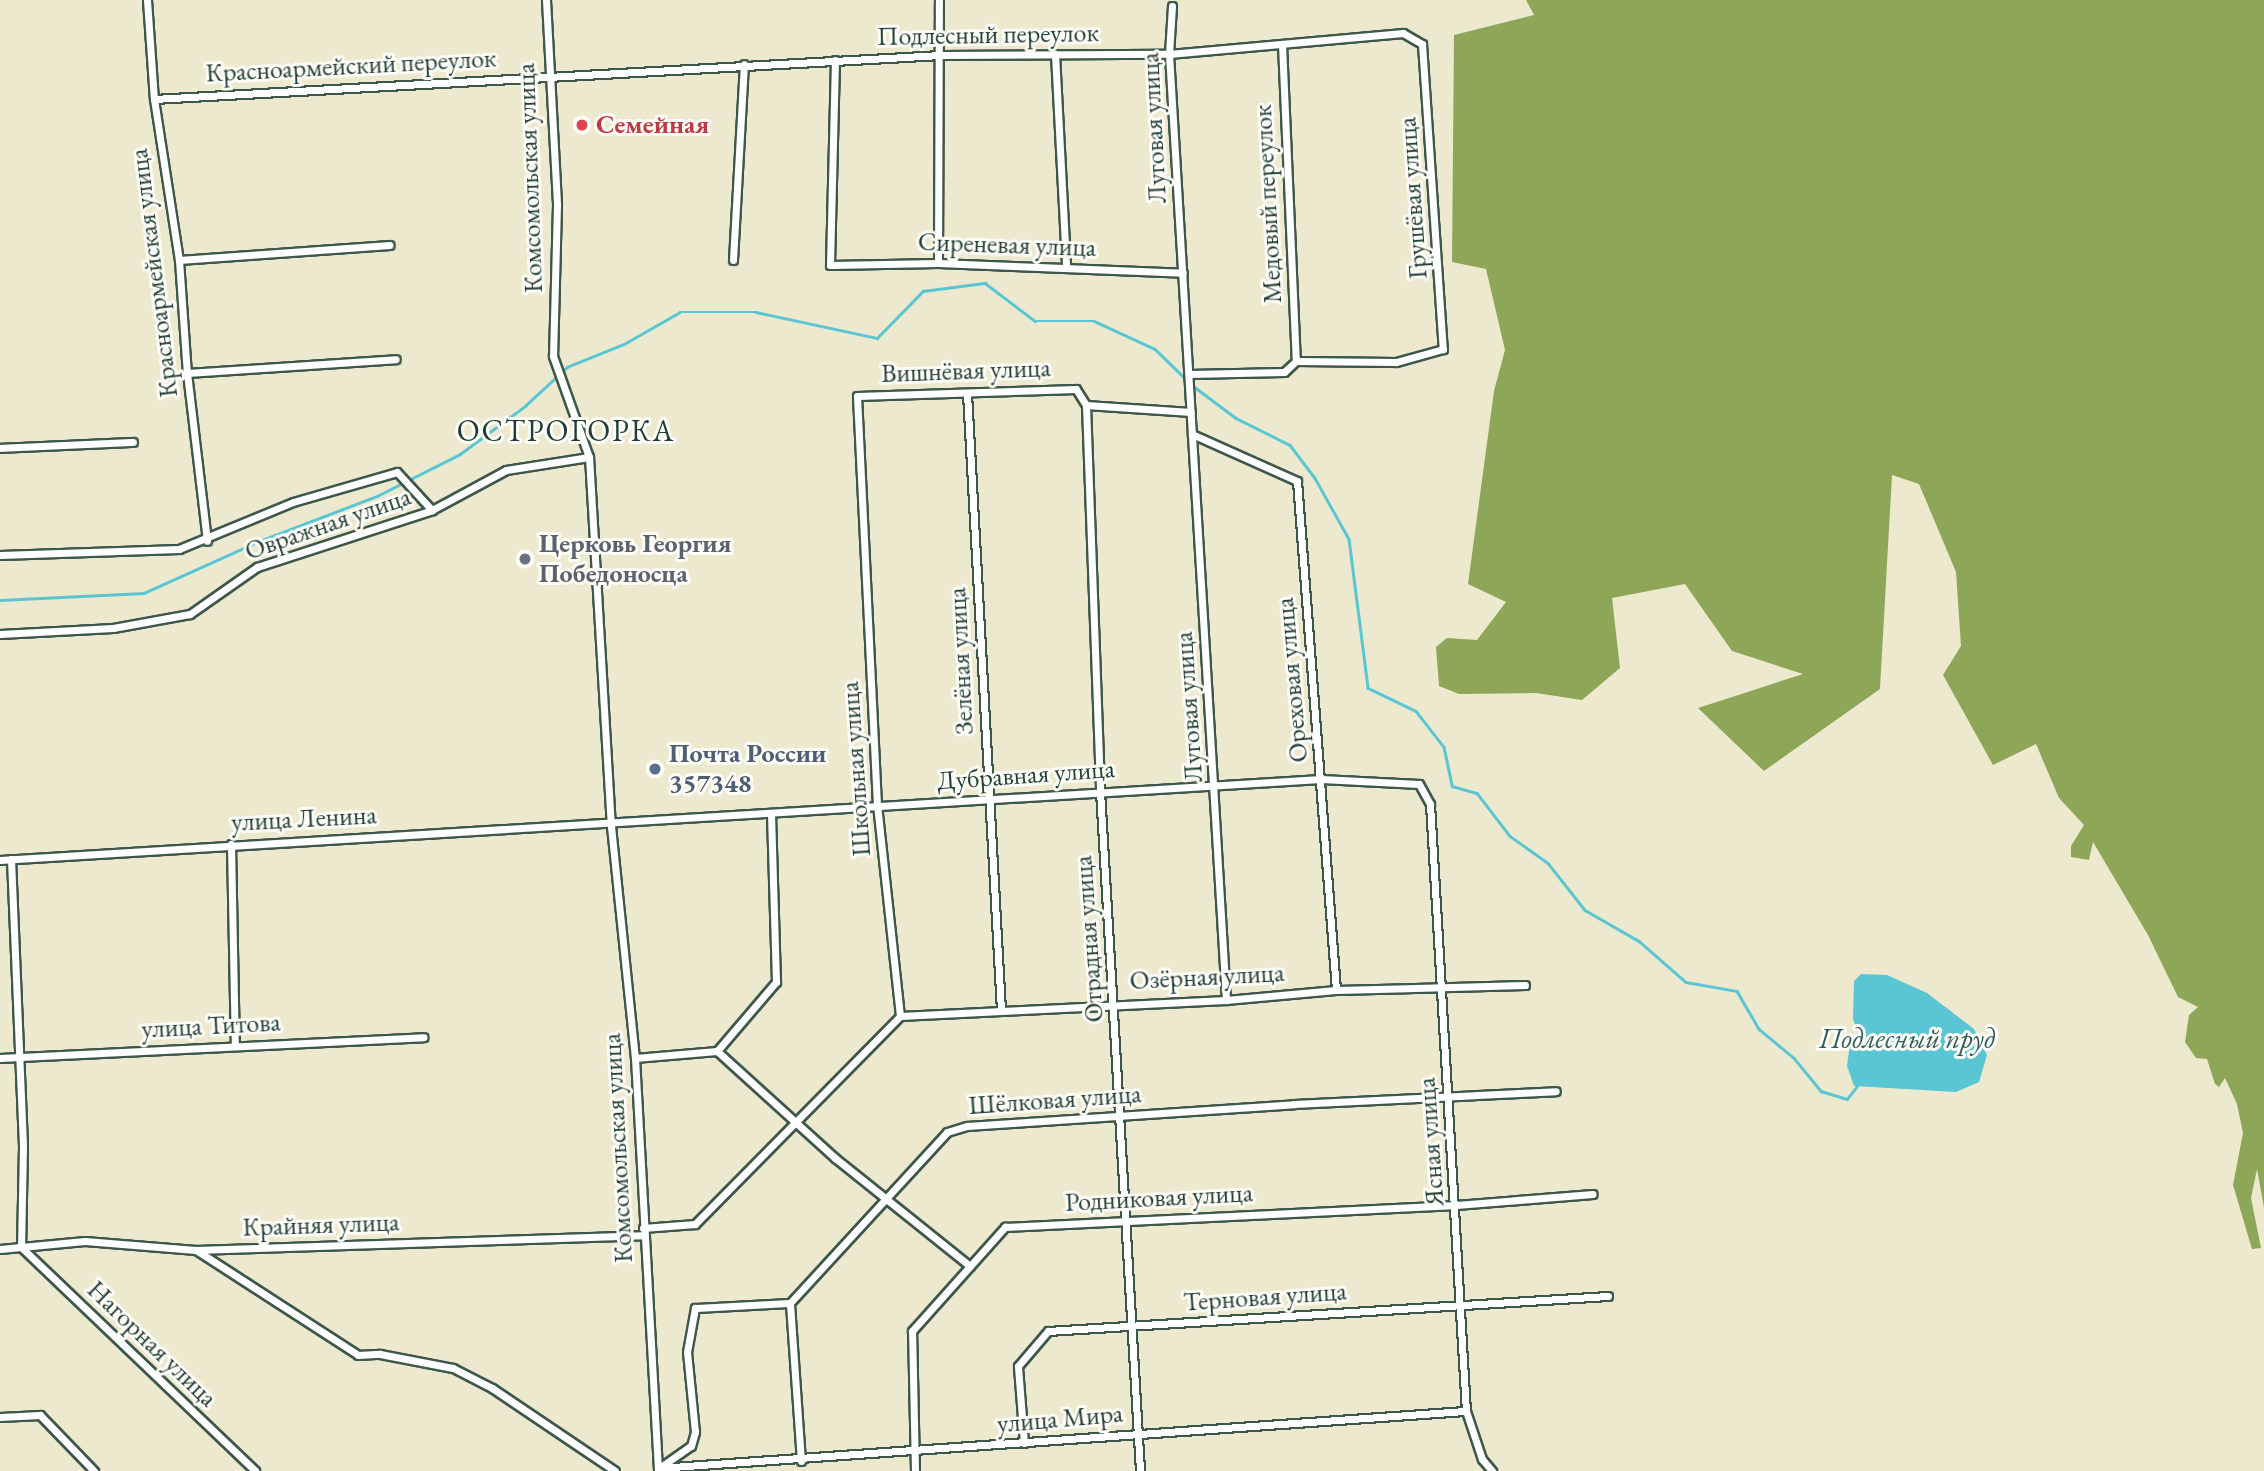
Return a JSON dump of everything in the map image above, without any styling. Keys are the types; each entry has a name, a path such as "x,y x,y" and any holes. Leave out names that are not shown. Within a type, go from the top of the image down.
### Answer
{"street":[{"name":"Красноармейская улица","path":"147,0 154,99 179,260 187,373 206,541"},
{"name":"Комсомольская улица","path":"545,0 557,205 553,356 589,457 611,826 635,1058 658,1469"},
{"path":"938,262 941,55 939,0"},
{"name":"Луговая улица","path":"1172,6 1169,54 1226,1000"},
{"name":"Подлесный переулок","path":"550,75 941,55 1169,54 1403,33 1422,44"},
{"name":"Медовый переулок","path":"1282,44 1296,361"},
{"name":"Грушёвая улица","path":"1296,361 1396,362 1443,349 1422,44"},
{"path":"1055,54 1066,267"},
{"name":"Сиреневая улица","path":"835,60 830,265 938,262 1182,273"},
{"path":"733,260 744,64"},
{"name":"Красноармейский переулок","path":"154,99 550,75"},
{"path":"179,260 389,245"},
{"path":"187,373 396,359"},
{"path":"1189,374 1284,372 1296,361"},
{"name":"Вишнёвая улица","path":"862,519 857,396 1076,388 1086,405 1191,412"},
{"name":"Зелёная улица","path":"967,393 1002,1010"},
{"name":"Отрадная улица","path":"1086,405 1100,791 1140,1471"},
{"name":"Ореховая улица","path":"1192,434 1297,481 1336,990"},
{"path":"0,448 133,442"},
{"name":"Овражная улица","path":"0,634 113,628 190,614 257,567 432,510 506,470 589,457"},
{"name":"Овражная улица","path":"0,555 179,549 206,541 293,502 397,472 432,510"},
{"name":"Школьная улица","path":"862,519 877,806 900,1016"},
{"name":"Дубравная улица","path":"611,826 1100,791 1321,779 1419,783 1430,804"},
{"name":"Ясная улица","path":"1430,804 1440,987 1457,1205 1466,1411 1482,1459 1492,1471"},
{"path":"635,1058 717,1051 776,982 771,814"},
{"name":"улица Ленина","path":"0,860 231,844 611,826"},
{"path":"231,844 235,1046"},
{"path":"11,859 16,1057 23,1146 21,1247"},
{"name":"Озёрная улица","path":"900,1016 1226,1000 1336,990 1525,985"},
{"path":"643,1231 695,1224 900,1016"},
{"name":"улица Титова","path":"0,1058 423,1037"},
{"path":"717,1051 886,1198 970,1266"},
{"name":"Шёлковая улица","path":"790,1303 947,1132 967,1126 1556,1091"},
{"name":"Родниковая улица","path":"915,1471 912,1331 1005,1227 1457,1205 1593,1194"},
{"name":"Крайняя улица","path":"0,1249 85,1241 196,1250 643,1231"},
{"name":"Нагорная улица","path":"21,1247 255,1471"},
{"path":"196,1250 358,1355 380,1354 453,1368 492,1388 615,1471"},
{"name":"Терновая улица","path":"1024,1443 1018,1366 1048,1331 1608,1296"},
{"path":"658,1469 691,1446 695,1432 687,1352 695,1308 790,1303 801,1461"},
{"name":"улица Мира","path":"658,1469 801,1461 1138,1433 1466,1411"},
{"path":"0,1418 40,1415 94,1471"}],"green space":[{"path":"1526,0 2264,0 2264,1208 2257,1169 2251,1198 2261,1248 2252,1249 2233,1185 2243,1133 2237,1104 2225,1078 2219,1087 2215,1084 2207,1059 2196,1058 2185,1042 2189,1015 2198,1007 2178,997 2148,935 2093,842 2089,860 2071,857 2071,846 2084,825 2059,798 2036,744 1993,765 1943,675 1961,646 1956,572 1919,484 1892,475 1880,689 1764,771 1698,708 1803,674 1732,651 1685,584 1612,598 1620,668 1582,700 1536,693 1459,694 1439,686 1436,647 1447,638 1477,640 1506,602 1468,584 1494,391 1505,350 1486,269 1452,262 1454,35 1534,15"}],"water":[{"name":"Подлесный пруд","path":"1861,974 1887,975 1927,993 1974,1029 1987,1055 1979,1082 1956,1092 1854,1086 1847,1066 1850,1044 1858,1033 1853,1019 1854,981"}],"waterway":[{"path":"0,600 144,593 257,542 377,496 460,454 525,406 567,367 624,344 680,312 756,312 877,338 923,291 985,283 1035,321 1094,321 1155,349 1187,380"},
{"path":"1192,385 1236,418 1290,445 1315,478 1349,539 1368,688 1416,711 1444,747 1452,786 1477,793 1510,836 1548,863 1585,910 1639,941 1686,982 1737,991 1759,1029 1794,1058 1821,1091 1847,1099 1857,1086"}],"place":[{"name":"Семейная","path":"582,125"},
{"name":"Церковь Георгия Победоносца","path":"525,559"},
{"name":"Почта России 357348","path":"655,769"}],"district":[{"name":"ОСТРОГОРКА","path":"566,431"}]}
